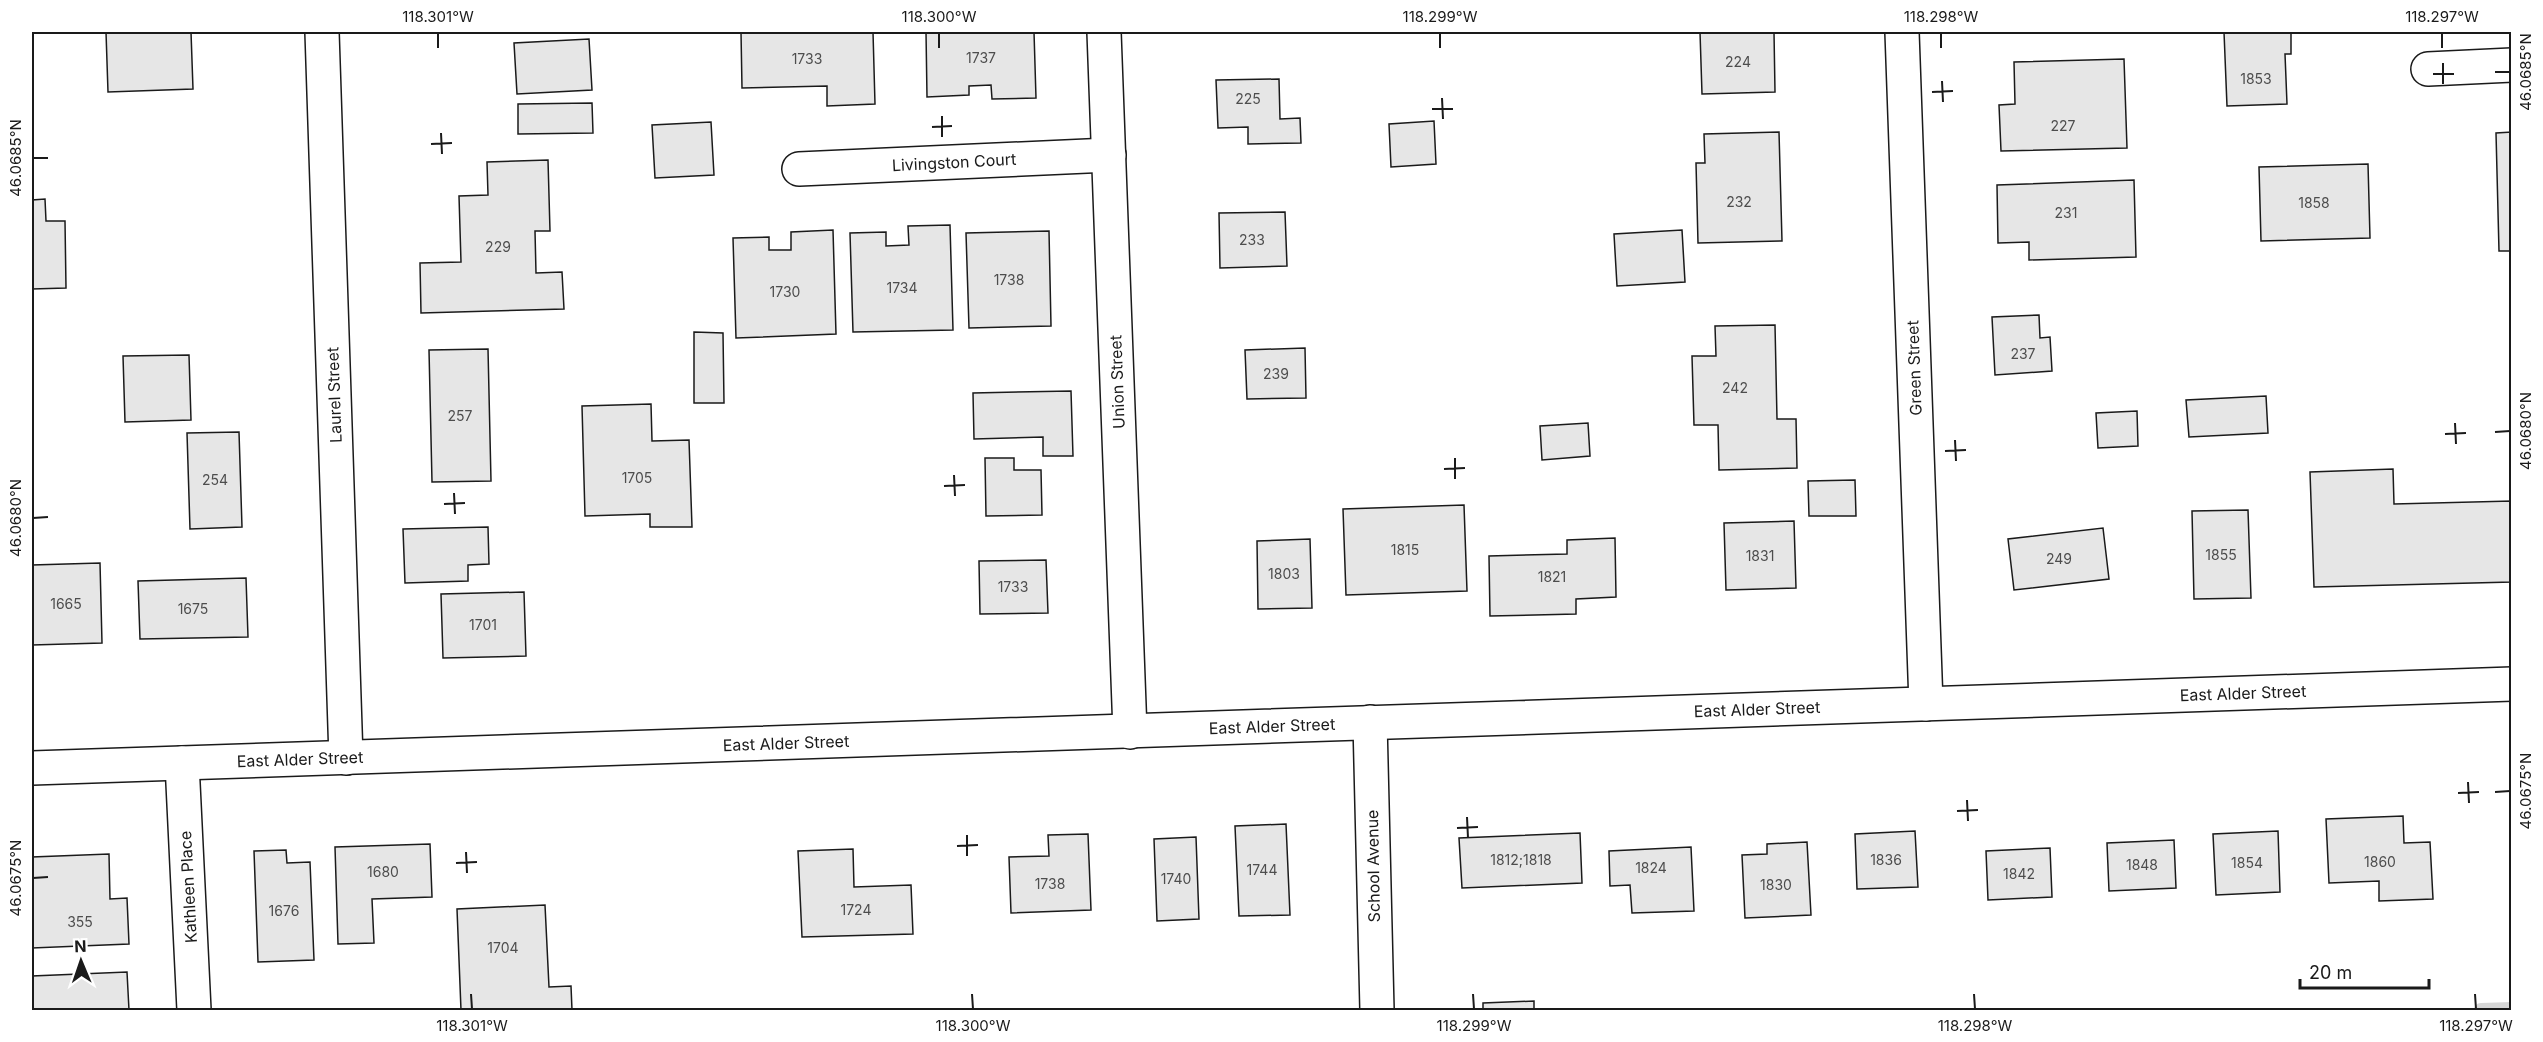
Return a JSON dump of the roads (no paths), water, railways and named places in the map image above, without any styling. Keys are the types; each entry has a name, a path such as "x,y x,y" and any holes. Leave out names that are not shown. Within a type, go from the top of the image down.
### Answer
{"main road":[{"name":"Laurel Street","path":"322,32 346,758"},
{"name":"Union Street","path":"1104,32 1130,732"},
{"name":"Green Street","path":"1902,32 1926,704"},
{"path":"2428,69 2511,65"},
{"name":"Livingston Court","path":"799,169 1109,155"},
{"name":"East Alder Street","path":"32,768 2511,684"},
{"name":"School Avenue","path":"1370,723 1377,1011"},
{"name":"Kathleen Place","path":"182,763 194,1011"}],"waterway":[{"path":"2481,1010 2512,1009"}]}
